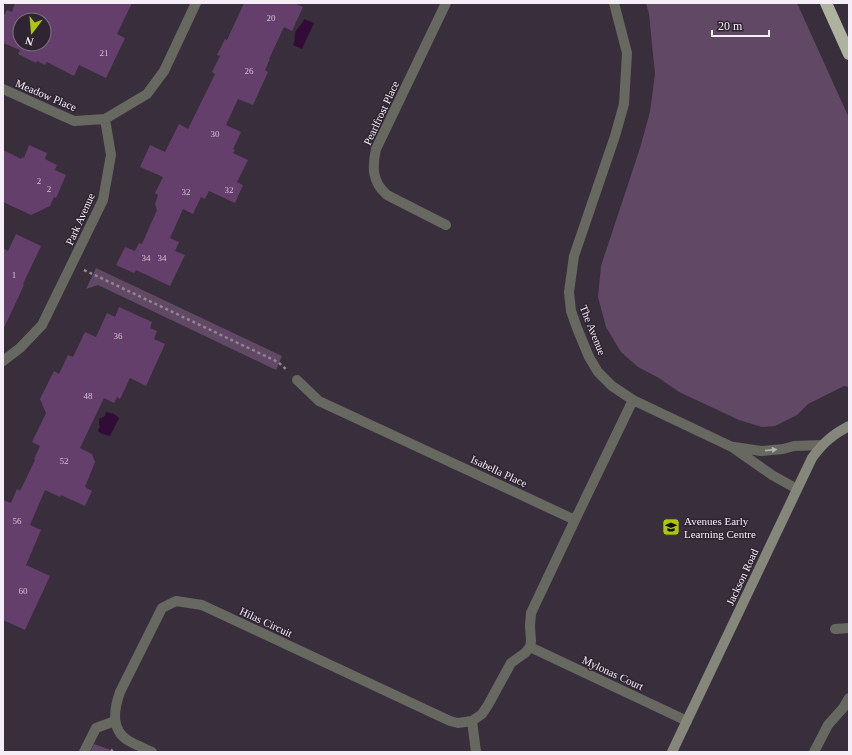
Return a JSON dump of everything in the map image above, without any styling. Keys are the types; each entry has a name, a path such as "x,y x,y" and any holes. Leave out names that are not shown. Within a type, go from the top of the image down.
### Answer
{"highway":[{"path":"826,3 849,54"}],"street":[{"path":"105,120 147,94 164,71 196,3"},
{"name":"Pearlfrost Place","path":"446,3 376,149 374,160 376,182 381,190 387,195 446,225"},
{"name":"The Avenue","path":"614,3 627,52 624,104 616,136 574,256 569,292 571,311 589,357 598,372 612,386 632,400 732,447 772,475 797,489"},
{"name":"Meadow Place","path":"3,89 74,121 105,120"},
{"name":"Park Avenue","path":"3,360 20,348 42,325 103,200 110,156 105,120"},
{"name":"Isabella Place","path":"297,380 319,401 575,520"},
{"path":"476,752 472,721 482,714 511,663 525,653 530,647 532,640 530,626 531,613 632,400"},
{"name":"Jackson Road","path":"672,752 812,458 822,445 835,433 849,426"},
{"path":"732,447 761,451 783,449 794,446 822,445"},
{"name":"Hilas Circuit","path":"115,721 116,704 120,692 153,625 162,608 176,601 202,605 450,720 458,723 472,721"},
{"path":"835,629 849,628"},
{"name":"Mylonas Court","path":"530,647 687,721"},
{"path":"814,752 828,725 843,708 849,698"},
{"path":"84,752 96,728 115,721 118,729 127,740 152,752"}],"path":[{"path":"72,265 278,362 297,380"}],"shaded area":[{"path":"646,3 797,3 849,118 849,387 844,386 808,404 797,415 775,426 762,427 739,420 679,392 659,378 638,367 621,352 606,327 598,297 601,266 640,148 650,112 655,74 649,14"},
{"path":"304,19 314,23 302,49 293,45 296,31"},
{"path":"96,268 282,356 276,370 98,285 86,289"},
{"path":"106,412 114,414 119,418 110,436 102,434 98,431 100,426 99,419 105,416"},
{"path":"94,744 116,752 90,752"}],"building":[{"path":"15,3 132,3 117,34 125,38 106,78 79,65 74,76 47,62 45,65 37,61 36,63 18,54 19,52 52,52 52,12 12,12"},
{"path":"244,3 294,3 303,7 292,31 284,27 269,59 265,70 268,72 253,105 238,99 226,125 241,132 233,149 235,150 233,153 248,160 237,182 243,185 235,203 209,191 205,199 201,197 193,214 183,209 170,238 179,242 175,251 185,255 170,286 136,270 134,273 116,265 125,247 135,251 139,243 142,244 157,210 155,204 158,195 155,193 163,177 140,167 150,145 165,152 179,124 188,129 215,74 212,72 220,56 217,55 225,39 227,40"},
{"path":"7,10 12,12 12,47 3,43 3,17"},
{"path":"29,145 47,153 45,159 57,165 55,170 66,175 56,198 54,197 50,206 31,215 3,202 3,150 21,159 22,157 24,158"},
{"path":"16,234 41,246 3,330 3,248 8,251"},
{"path":"119,307 152,322 150,328 157,331 154,339 165,344 146,386 130,378 120,399 117,397 114,403 104,398 80,448 92,454 95,462 85,487 92,491 85,506 61,495 60,497 45,490 30,525 41,530 26,565 50,576 25,630 3,620 3,500 11,503 17,489 20,491 35,460 34,459 40,446 32,442 46,413 40,399 54,371 59,374 68,355 73,357 85,332 96,337 107,313 115,317"}],"place":[{"name":"Avenues Early Learning Centre","path":"671,527"}]}
